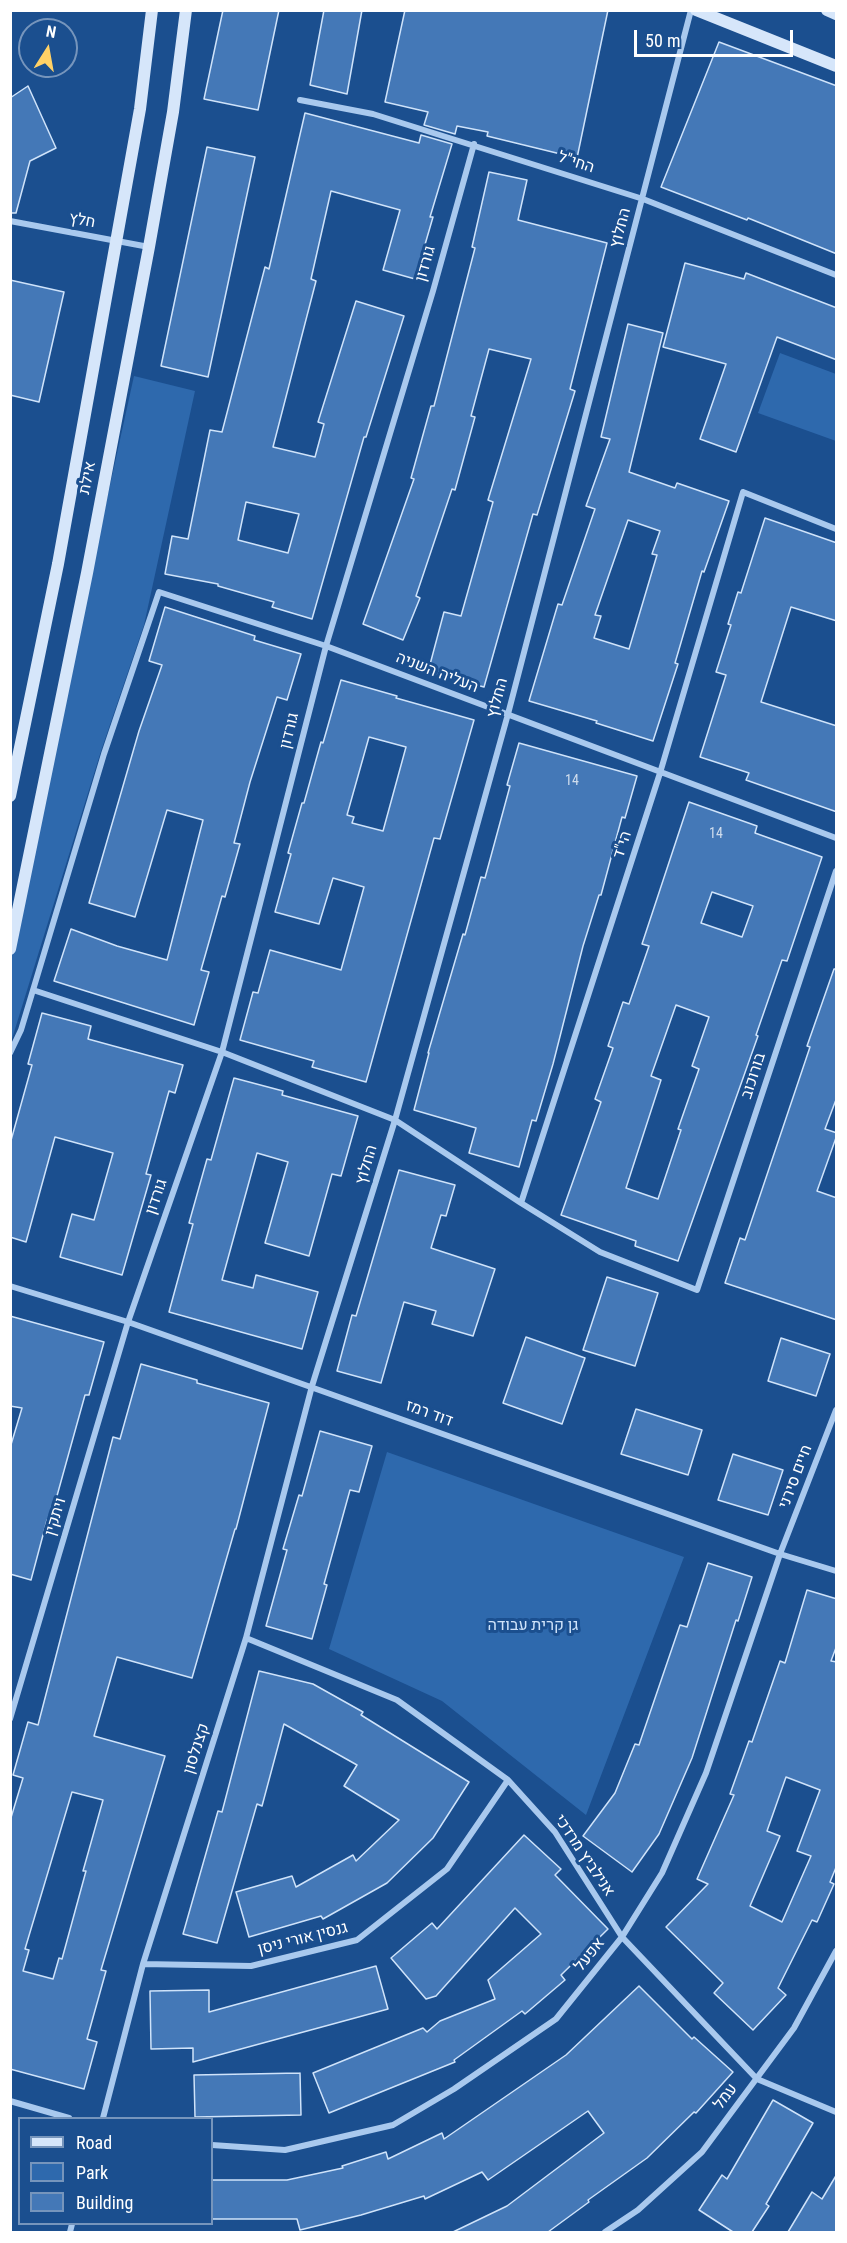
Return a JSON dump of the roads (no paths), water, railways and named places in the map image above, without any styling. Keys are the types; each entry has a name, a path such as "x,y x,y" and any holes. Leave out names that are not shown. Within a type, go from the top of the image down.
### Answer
{"street":[{"name":"אילת","path":"10,796 58,564 140,109 152,10"},
{"name":"אילת","path":"10,949 87,573 149,247 173,112 186,10"},
{"name":"החלוץ","path":"312,1386 395,1120 508,714 691,10"},
{"path":"696,10 837,66"},
{"path":"827,10 837,14"},
{"name":"החי\"ל","path":"300,100 373,114 643,198 837,275"},
{"name":"גורדון","path":"128,1322 222,1052 326,646 433,291 474,144"},
{"name":"חלץ","path":"10,221 149,247"},
{"name":"הי\"ד","path":"521,1203 660,773 743,492 837,529"},
{"name":"העליה השניה","path":"33,990 104,754 159,592 326,646 837,838"},
{"name":"בורוכוב","path":"521,1203 600,1252 697,1290 837,871"},
{"path":"10,1053 21,1030 33,990 222,1052 395,1120 521,1203"},
{"name":"דוד רמז","path":"10,1286 128,1322 780,1554 837,1571"},
{"name":"ויתקין","path":"10,1719 128,1322"},
{"name":"קצנלסון","path":"103,2117 143,1964 246,1638 312,1386"},
{"name":"חיים סירני","path":"780,1554 837,1410"},
{"name":"אפעל","path":"213,2145 285,2150 393,2125 454,2089 556,2019 622,1937 662,1873 706,1773 780,1554"},
{"name":"אנילביץ מרדכי","path":"246,1638 397,1700 508,1780 555,1832 622,1937 757,2079 837,2112"},
{"name":"גנסין אורי ניסן","path":"143,1964 251,1966 357,1940 447,1869 508,1780"},
{"name":"עמל","path":"606,2232 638,2210 702,2152 794,2028 837,1951"},
{"path":"10,2101 66,2117"}],"park label":[{"name":"גן קרית עבודה","path":"533,1626"}]}
